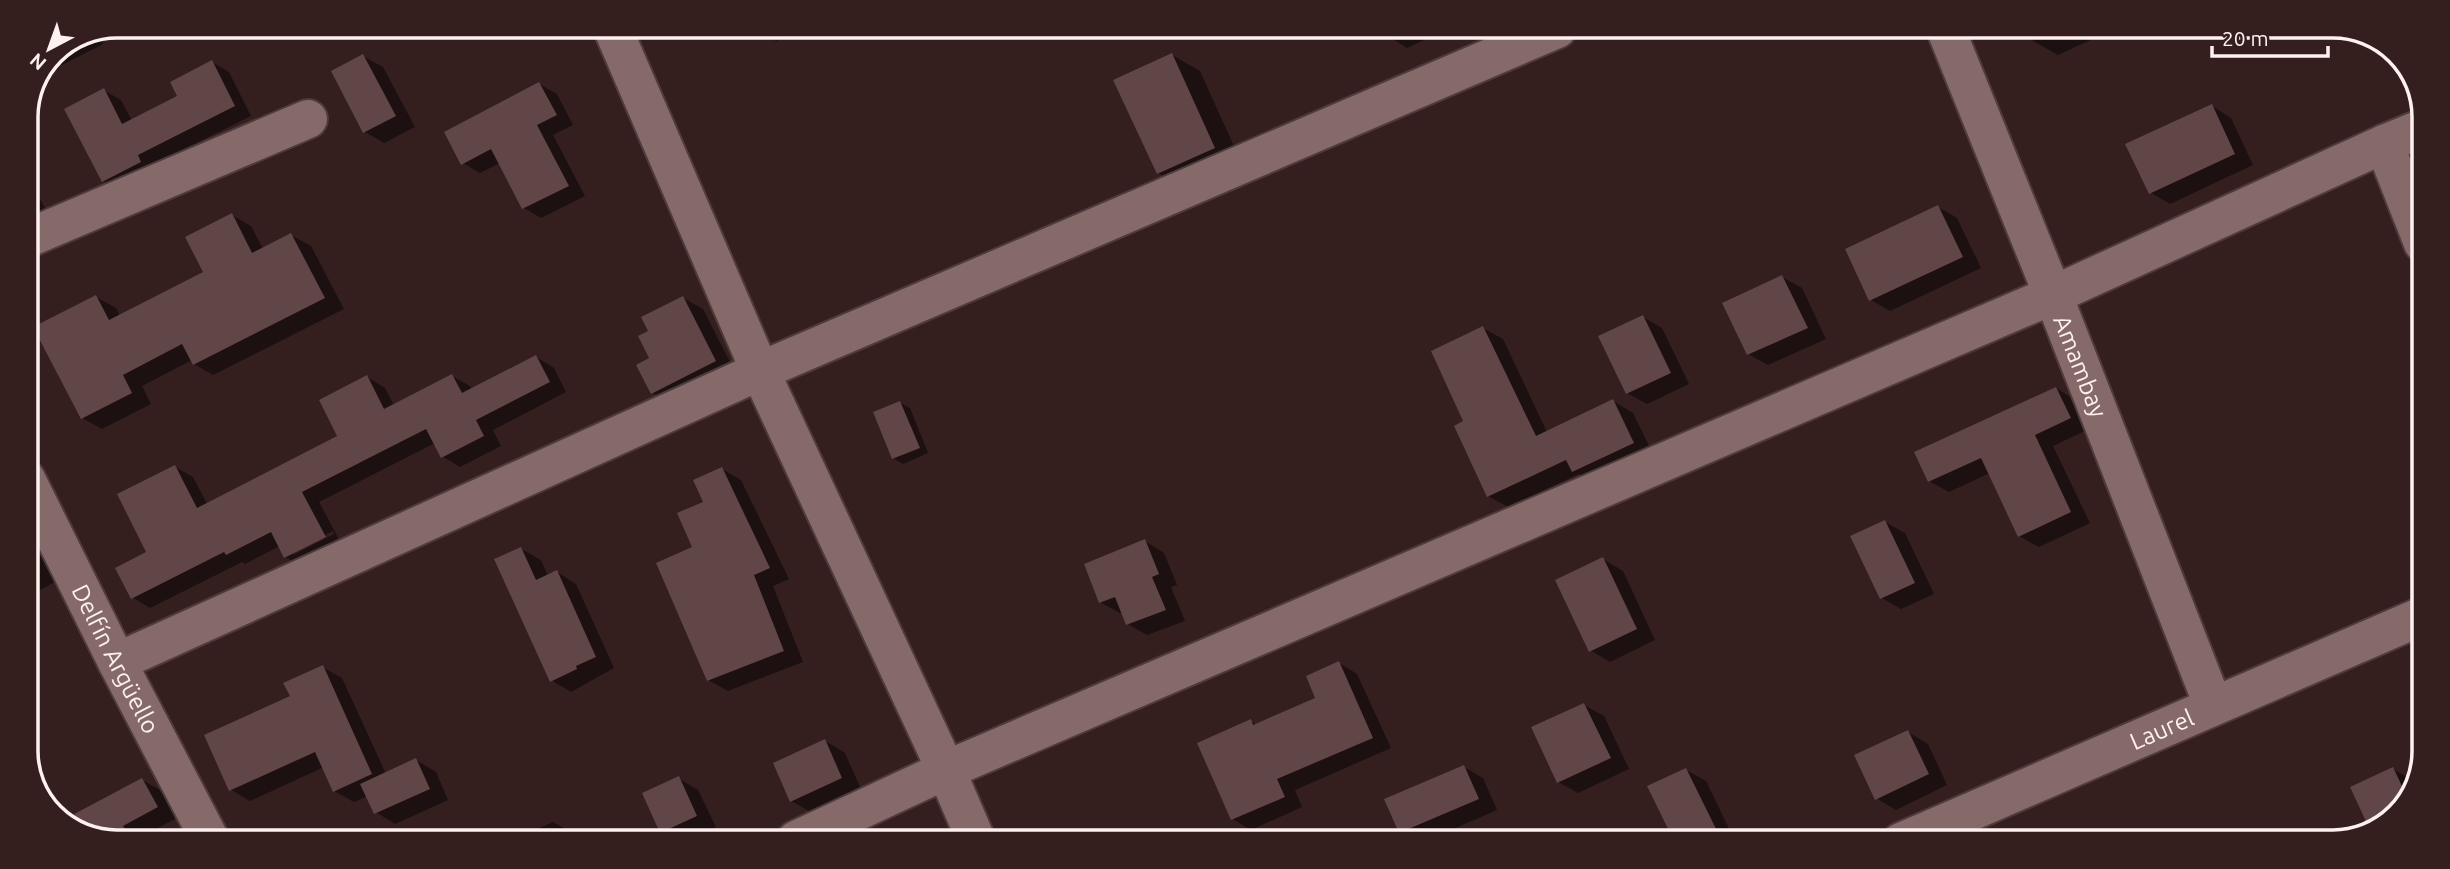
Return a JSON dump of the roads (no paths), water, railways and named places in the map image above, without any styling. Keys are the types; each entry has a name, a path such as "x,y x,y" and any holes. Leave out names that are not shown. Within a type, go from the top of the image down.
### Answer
{"street":[{"path":"617,39 760,371 972,830"},
{"path":"117,662 760,371 1534,39"},
{"name":"Amambay","path":"1950,39 2213,705"},
{"path":"38,234 309,119"},
{"path":"816,830 946,770 2053,295 2411,133"},
{"path":"2384,144 2411,213"},
{"name":"Delfín Argüello","path":"39,504 205,830"},
{"name":"Laurel","path":"1928,830 2412,620"}]}
